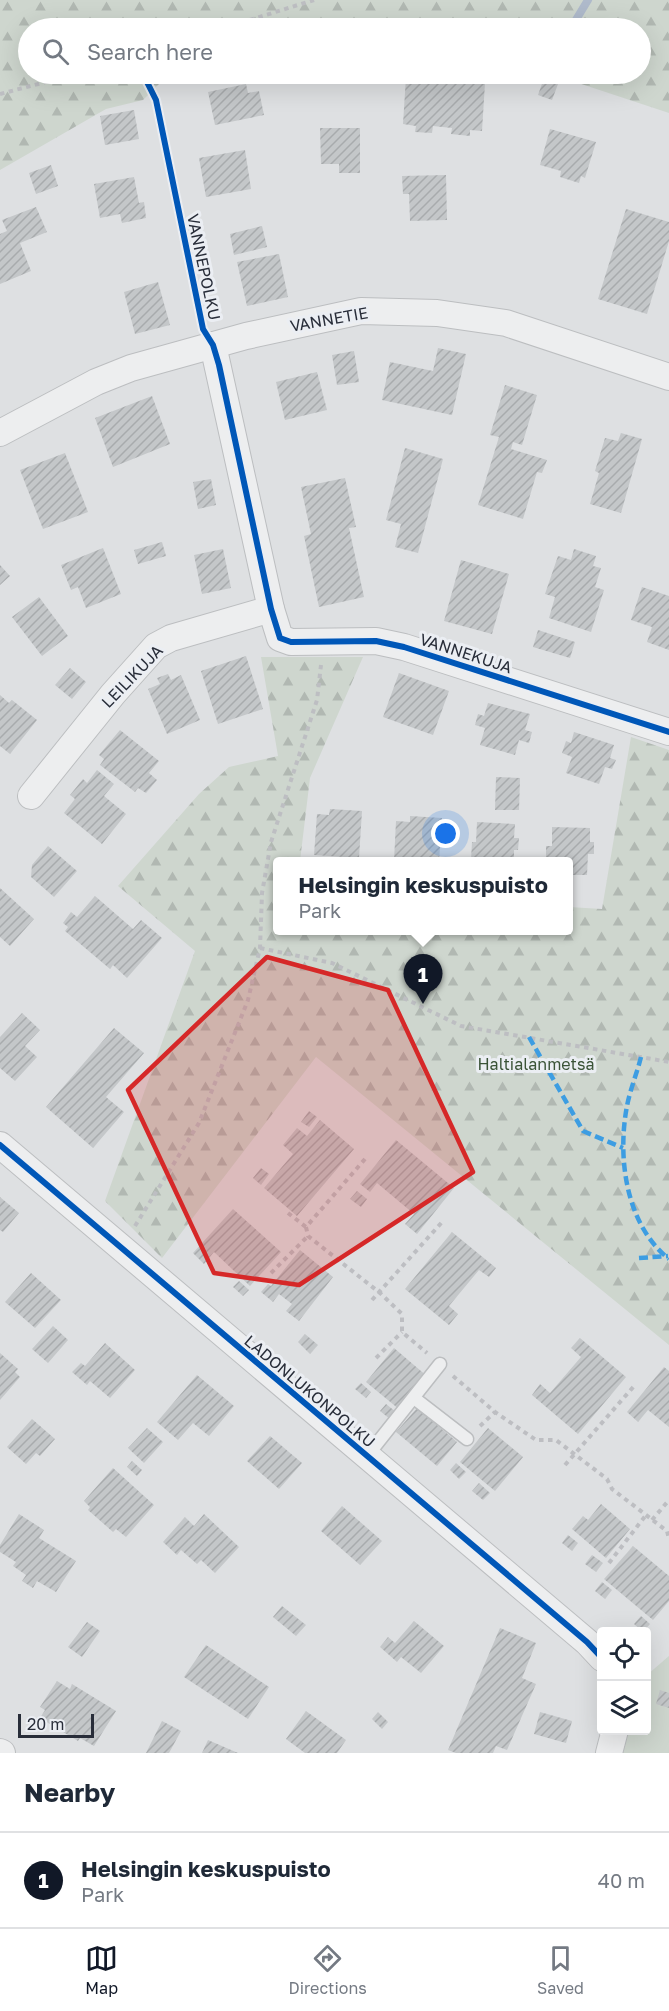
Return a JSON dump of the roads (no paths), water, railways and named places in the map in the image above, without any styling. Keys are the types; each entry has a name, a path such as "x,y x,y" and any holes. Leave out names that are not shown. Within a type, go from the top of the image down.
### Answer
{"street":[{"name":"VANNETIE","path":"0,433 96,382 131,368 213,345 362,311 436,313 506,323 669,377"},
{"name":"VANNEPOLKU","path":"213,345 270,609"},
{"name":"VANNEKUJA","path":"270,609 280,638 291,642 376,641 404,647 669,732"},
{"name":"LEILIKUJA","path":"31,796 113,694 156,646 171,638 270,609"},
{"name":"LADONLUKONPOLKU","path":"0,1145 597,1653"},
{"path":"609,1753 614,1735"}],"lane":[{"path":"367,1456 440,1364"},
{"path":"414,1398 467,1439"}],"waterway":[{"path":"577,18 588,0"}],"place":[{"name":"Helsingin keskuspuisto","path":"423,1004"}],"park label":[{"name":"Haltialanmetsä","path":"536,1064"}]}
